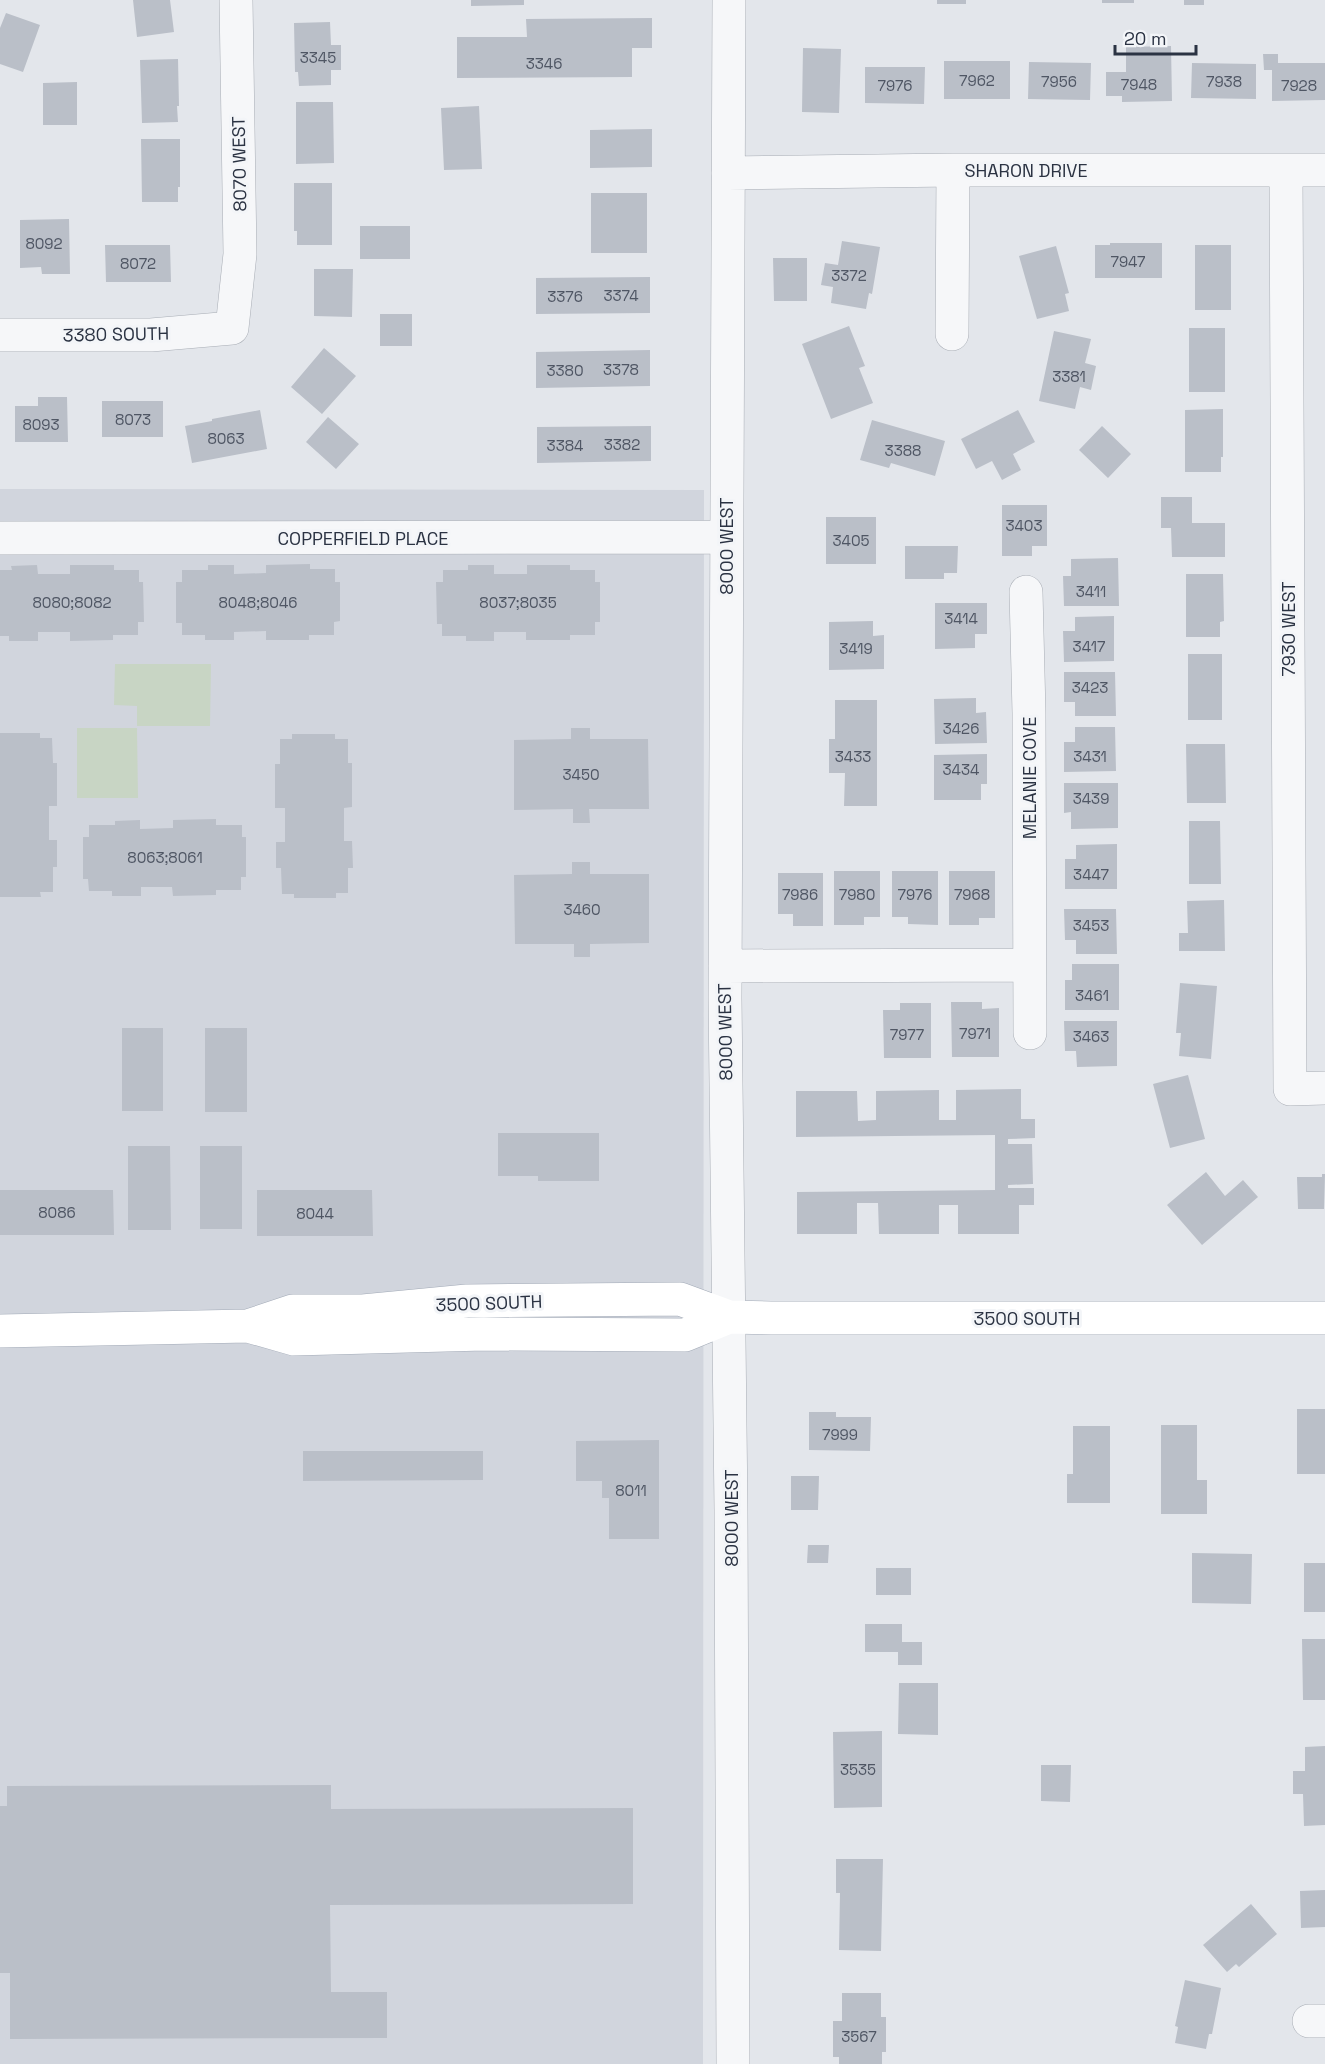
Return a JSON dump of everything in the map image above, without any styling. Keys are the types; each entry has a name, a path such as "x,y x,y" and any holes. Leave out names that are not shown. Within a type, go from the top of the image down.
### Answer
{"main road":[{"name":"3500 SOUTH","path":"0,1331 248,1326 294,1339 484,1334 685,1335 729,1317 1325,1318"}],"street":[{"name":"8070 WEST","path":"232,328 240,254 236,0"},
{"name":"8000 WEST","path":"729,0 724,966 729,1317 733,2064"},
{"name":"SHARON DRIVE","path":"728,173 953,170 1325,170"},
{"path":"952,334 953,170"},
{"name":"7930 WEST","path":"1286,170 1290,1089 1325,1088"},
{"name":"3380 SOUTH","path":"0,335 151,335 232,328"},
{"name":"COPPERFIELD PLACE","path":"0,538 726,537"},
{"name":"MELANIE COVE","path":"1026,592 1029,713 1030,1033"},
{"path":"724,966 1029,964"}],"shaded area":[{"path":"0,489 704,490 703,2064 0,2064"}],"green space":[{"path":"115,664 211,664 210,726 137,726 137,706 114,705"},
{"path":"77,728 137,728 138,798 77,798"}],"building":[{"path":"133,0 170,0 174,32 137,37"},
{"path":"471,0 524,0 524,5 471,6"},
{"path":"937,0 966,0 966,4 937,4"},
{"path":"1102,0 1134,0 1134,3 1102,3"},
{"path":"1184,0 1204,0 1204,5 1184,5"},
{"path":"6,13 40,25 23,72 0,64 0,28"},
{"path":"652,18 652,48 632,48 632,77 457,78 457,37 527,37 526,19"},
{"path":"330,22 331,45 341,45 341,70 331,70 331,85 299,86 298,72 295,72 294,23"},
{"path":"1171,46 1172,101 1122,102 1122,96 1106,96 1106,72 1126,72 1126,47"},
{"path":"803,48 841,49 839,113 802,112"},
{"path":"1263,54 1278,54 1278,63 1325,63 1325,100 1272,101 1272,70 1264,70"},
{"path":"178,59 178,122 142,123 140,60"},
{"path":"944,61 1010,61 1010,99 944,99"},
{"path":"1029,62 1091,63 1090,100 1028,99"},
{"path":"1192,63 1256,64 1256,99 1191,98"},
{"path":"865,67 925,67 924,104 865,103"},
{"path":"77,82 77,125 43,125 43,83"},
{"path":"296,102 333,102 334,163 296,164"},
{"path":"479,106 482,169 444,170 441,108"},
{"path":"652,129 652,167 590,168 590,130"},
{"path":"141,139 180,139 178,202 142,202"},
{"path":"294,183 332,183 332,245 297,245 297,231 294,231"},
{"path":"591,193 647,193 647,253 591,253"},
{"path":"69,219 70,274 42,274 41,267 20,268 20,220"},
{"path":"360,226 410,226 410,259 360,259"},
{"path":"842,241 880,247 872,294 869,293 866,309 831,303 833,287 821,285 825,263 838,265"},
{"path":"1110,243 1162,243 1162,278 1095,278 1095,245 1110,245"},
{"path":"105,245 170,245 171,282 106,282"},
{"path":"1195,245 1231,245 1231,310 1195,310"},
{"path":"1056,246 1069,293 1065,294 1069,311 1037,319 1019,256"},
{"path":"773,258 807,258 807,301 774,301"},
{"path":"314,269 353,269 352,317 314,316"},
{"path":"650,277 650,313 536,314 536,278"},
{"path":"380,314 412,314 412,346 380,346"},
{"path":"849,326 865,366 859,368 873,403 831,419 802,344"},
{"path":"1189,328 1225,328 1225,392 1189,392"},
{"path":"1054,331 1091,339 1085,363 1096,366 1091,390 1080,387 1075,409 1039,401"},
{"path":"324,348 356,376 322,414 291,387"},
{"path":"650,350 650,386 536,388 536,352"},
{"path":"38,397 67,397 68,442 15,442 15,406 38,406"},
{"path":"102,401 163,401 163,437 102,437"},
{"path":"1223,409 1221,472 1185,472 1185,410"},
{"path":"260,410 267,449 192,463 185,426"},
{"path":"1018,410 1035,442 1013,454 1021,470 1002,480 992,461 976,469 961,439"},
{"path":"328,417 359,444 336,469 306,442"},
{"path":"872,420 945,441 935,476 891,463 889,468 860,460"},
{"path":"651,426 651,461 537,463 537,427"},
{"path":"1102,426 1131,454 1108,478 1079,450"},
{"path":"1161,497 1192,497 1192,523 1225,523 1225,557 1172,557 1171,528 1161,528"},
{"path":"1002,505 1047,505 1047,546 1032,546 1032,556 1002,556"},
{"path":"826,517 876,517 876,564 826,564"},
{"path":"905,546 958,546 957,573 944,573 944,579 905,579"},
{"path":"1118,558 1119,606 1064,606 1063,576 1071,576 1071,559"},
{"path":"310,564 310,569 335,569 335,582 340,582 340,621 334,622 334,635 309,635 309,640 266,640 266,631 234,632 234,640 205,640 205,635 182,635 182,623 176,623 176,582 182,582 182,570 208,570 208,565 234,565 234,574 266,573 266,565"},
{"path":"37,565 38,574 70,574 70,565 114,565 114,570 139,570 139,582 143,582 144,622 138,622 138,635 113,635 113,640 70,641 70,632 38,632 38,641 9,641 9,636 0,636 0,570 12,570 11,566"},
{"path":"468,565 494,565 494,574 527,574 527,565 570,565 570,570 595,570 595,582 600,582 600,622 595,622 595,635 570,635 570,640 526,640 526,632 494,632 494,641 466,641 466,636 442,636 442,624 437,624 436,582 443,582 443,570 468,570"},
{"path":"1186,574 1223,574 1224,621 1220,622 1220,637 1186,637"},
{"path":"935,603 987,603 987,634 975,634 975,648 935,649"},
{"path":"1114,616 1114,661 1064,662 1063,631 1075,631 1075,617"},
{"path":"873,621 873,636 884,635 884,669 829,670 829,622"},
{"path":"1188,654 1222,654 1222,720 1188,720"},
{"path":"1064,672 1115,672 1116,716 1075,716 1075,702 1064,702"},
{"path":"976,698 976,713 986,712 987,743 935,744 934,699"},
{"path":"835,700 877,700 877,806 844,806 845,773 829,773 829,739 835,739"},
{"path":"1075,727 1115,727 1116,771 1064,772 1064,742 1075,742"},
{"path":"571,728 590,728 590,739 648,739 649,809 589,809 590,823 573,823 573,809 514,810 514,740 571,739"},
{"path":"0,733 40,733 40,738 52,738 53,763 57,763 57,806 49,806 49,840 57,840 57,867 53,867 53,892 40,892 41,897 0,897"},
{"path":"292,734 335,734 335,739 348,739 348,763 352,763 352,807 344,808 344,841 352,841 353,868 348,868 348,893 336,893 336,898 294,898 294,894 282,894 281,868 276,868 276,842 285,842 285,808 275,808 275,764 280,764 280,739 292,739"},
{"path":"1186,744 1225,744 1226,803 1187,803"},
{"path":"987,754 987,784 981,784 981,800 934,800 934,755"},
{"path":"1064,783 1118,783 1118,828 1071,829 1071,812 1064,813"},
{"path":"216,819 216,825 242,825 242,837 246,837 246,877 241,877 241,890 216,890 216,895 173,896 172,887 141,887 141,896 112,896 112,891 89,891 88,879 83,879 83,837 89,837 89,825 115,825 115,821 140,820 140,829 173,828 173,820"},
{"path":"1189,821 1220,821 1221,884 1189,884"},
{"path":"1117,844 1117,889 1065,889 1065,859 1076,859 1076,845"},
{"path":"572,862 590,862 590,874 649,874 649,943 590,944 590,957 574,957 574,944 515,944 514,875 572,874"},
{"path":"834,871 880,871 880,917 864,917 864,925 834,925"},
{"path":"892,871 938,871 938,925 908,924 908,917 892,917"},
{"path":"949,871 995,871 995,918 979,918 979,925 949,925"},
{"path":"778,873 823,873 823,926 793,926 793,914 778,914"},
{"path":"1224,900 1225,951 1179,951 1179,933 1188,933 1187,901"},
{"path":"1064,909 1116,909 1117,954 1076,954 1076,940 1065,940"},
{"path":"1072,964 1119,964 1119,1010 1065,1010 1065,980 1072,980"},
{"path":"1180,983 1217,986 1211,1059 1179,1056 1181,1033 1176,1033"},
{"path":"951,1002 982,1002 982,1009 999,1008 999,1057 952,1057"},
{"path":"900,1003 931,1003 931,1058 884,1058 883,1010 900,1010"},
{"path":"1064,1021 1117,1021 1117,1066 1077,1067 1076,1051 1065,1051"},
{"path":"122,1028 163,1028 163,1111 122,1111"},
{"path":"205,1028 247,1028 247,1112 205,1112"},
{"path":"1188,1075 1205,1139 1170,1148 1153,1084"},
{"path":"1021,1089 1021,1119 1035,1119 1035,1138 1008,1139 1008,1144 1032,1144 1033,1184 1008,1185 1008,1188 1034,1188 1034,1205 1019,1205 1019,1234 958,1234 958,1205 939,1205 939,1234 879,1234 878,1203 857,1203 857,1234 797,1234 797,1192 995,1190 995,1135 796,1137 796,1091 857,1091 858,1121 876,1120 876,1091 939,1090 939,1120 956,1120 956,1090"},
{"path":"498,1133 599,1133 599,1181 538,1181 538,1176 498,1176"},
{"path":"128,1146 170,1146 171,1230 128,1230"},
{"path":"200,1146 242,1146 242,1229 200,1229"},
{"path":"1206,1172 1225,1196 1243,1180 1258,1197 1202,1245 1167,1205"},
{"path":"1322,1174 1325,1174 1324,1209 1298,1209 1297,1177 1322,1177"},
{"path":"0,1190 113,1190 114,1235 0,1235"},
{"path":"257,1190 372,1190 373,1236 257,1236"},
{"path":"1297,1409 1325,1409 1325,1474 1297,1474"},
{"path":"809,1412 836,1412 836,1417 871,1417 870,1451 809,1450"},
{"path":"1161,1425 1197,1425 1197,1480 1207,1480 1207,1514 1161,1514"},
{"path":"1073,1426 1110,1426 1110,1503 1067,1503 1067,1474 1073,1474"},
{"path":"659,1440 659,1539 609,1539 609,1498 602,1498 602,1481 576,1481 576,1441"},
{"path":"303,1451 483,1451 483,1480 303,1481"},
{"path":"791,1476 819,1476 818,1510 791,1510"},
{"path":"808,1545 829,1545 828,1563 807,1563"},
{"path":"1192,1553 1252,1554 1251,1604 1192,1603"},
{"path":"1304,1563 1325,1563 1325,1612 1304,1612"},
{"path":"876,1568 911,1568 911,1595 876,1595"},
{"path":"865,1624 902,1624 902,1642 922,1642 922,1665 898,1665 898,1652 865,1652"},
{"path":"1302,1639 1325,1639 1325,1700 1303,1700"},
{"path":"899,1683 938,1683 938,1735 898,1734"},
{"path":"882,1731 882,1807 834,1808 833,1732"},
{"path":"1325,1746 1325,1825 1304,1826 1303,1794 1293,1794 1293,1771 1305,1771 1305,1747"},
{"path":"1041,1765 1071,1765 1070,1802 1041,1801"},
{"path":"331,1785 331,1809 633,1808 633,1904 330,1905 331,1992 387,1992 387,2038 10,2039 10,1973 0,1973 0,1806 7,1806 7,1786"},
{"path":"836,1859 883,1859 881,1951 839,1950 840,1893 836,1893"},
{"path":"1325,1890 1325,1927 1301,1928 1300,1891"},
{"path":"1251,1904 1277,1934 1239,1967 1236,1964 1227,1972 1203,1945"},
{"path":"1185,1980 1221,1988 1212,2034 1209,2034 1206,2049 1175,2043 1178,2027 1175,2026"},
{"path":"842,1993 881,1993 881,2017 886,2017 886,2052 882,2052 882,2064 839,2064 839,2057 833,2057 833,2021 842,2021"}]}
